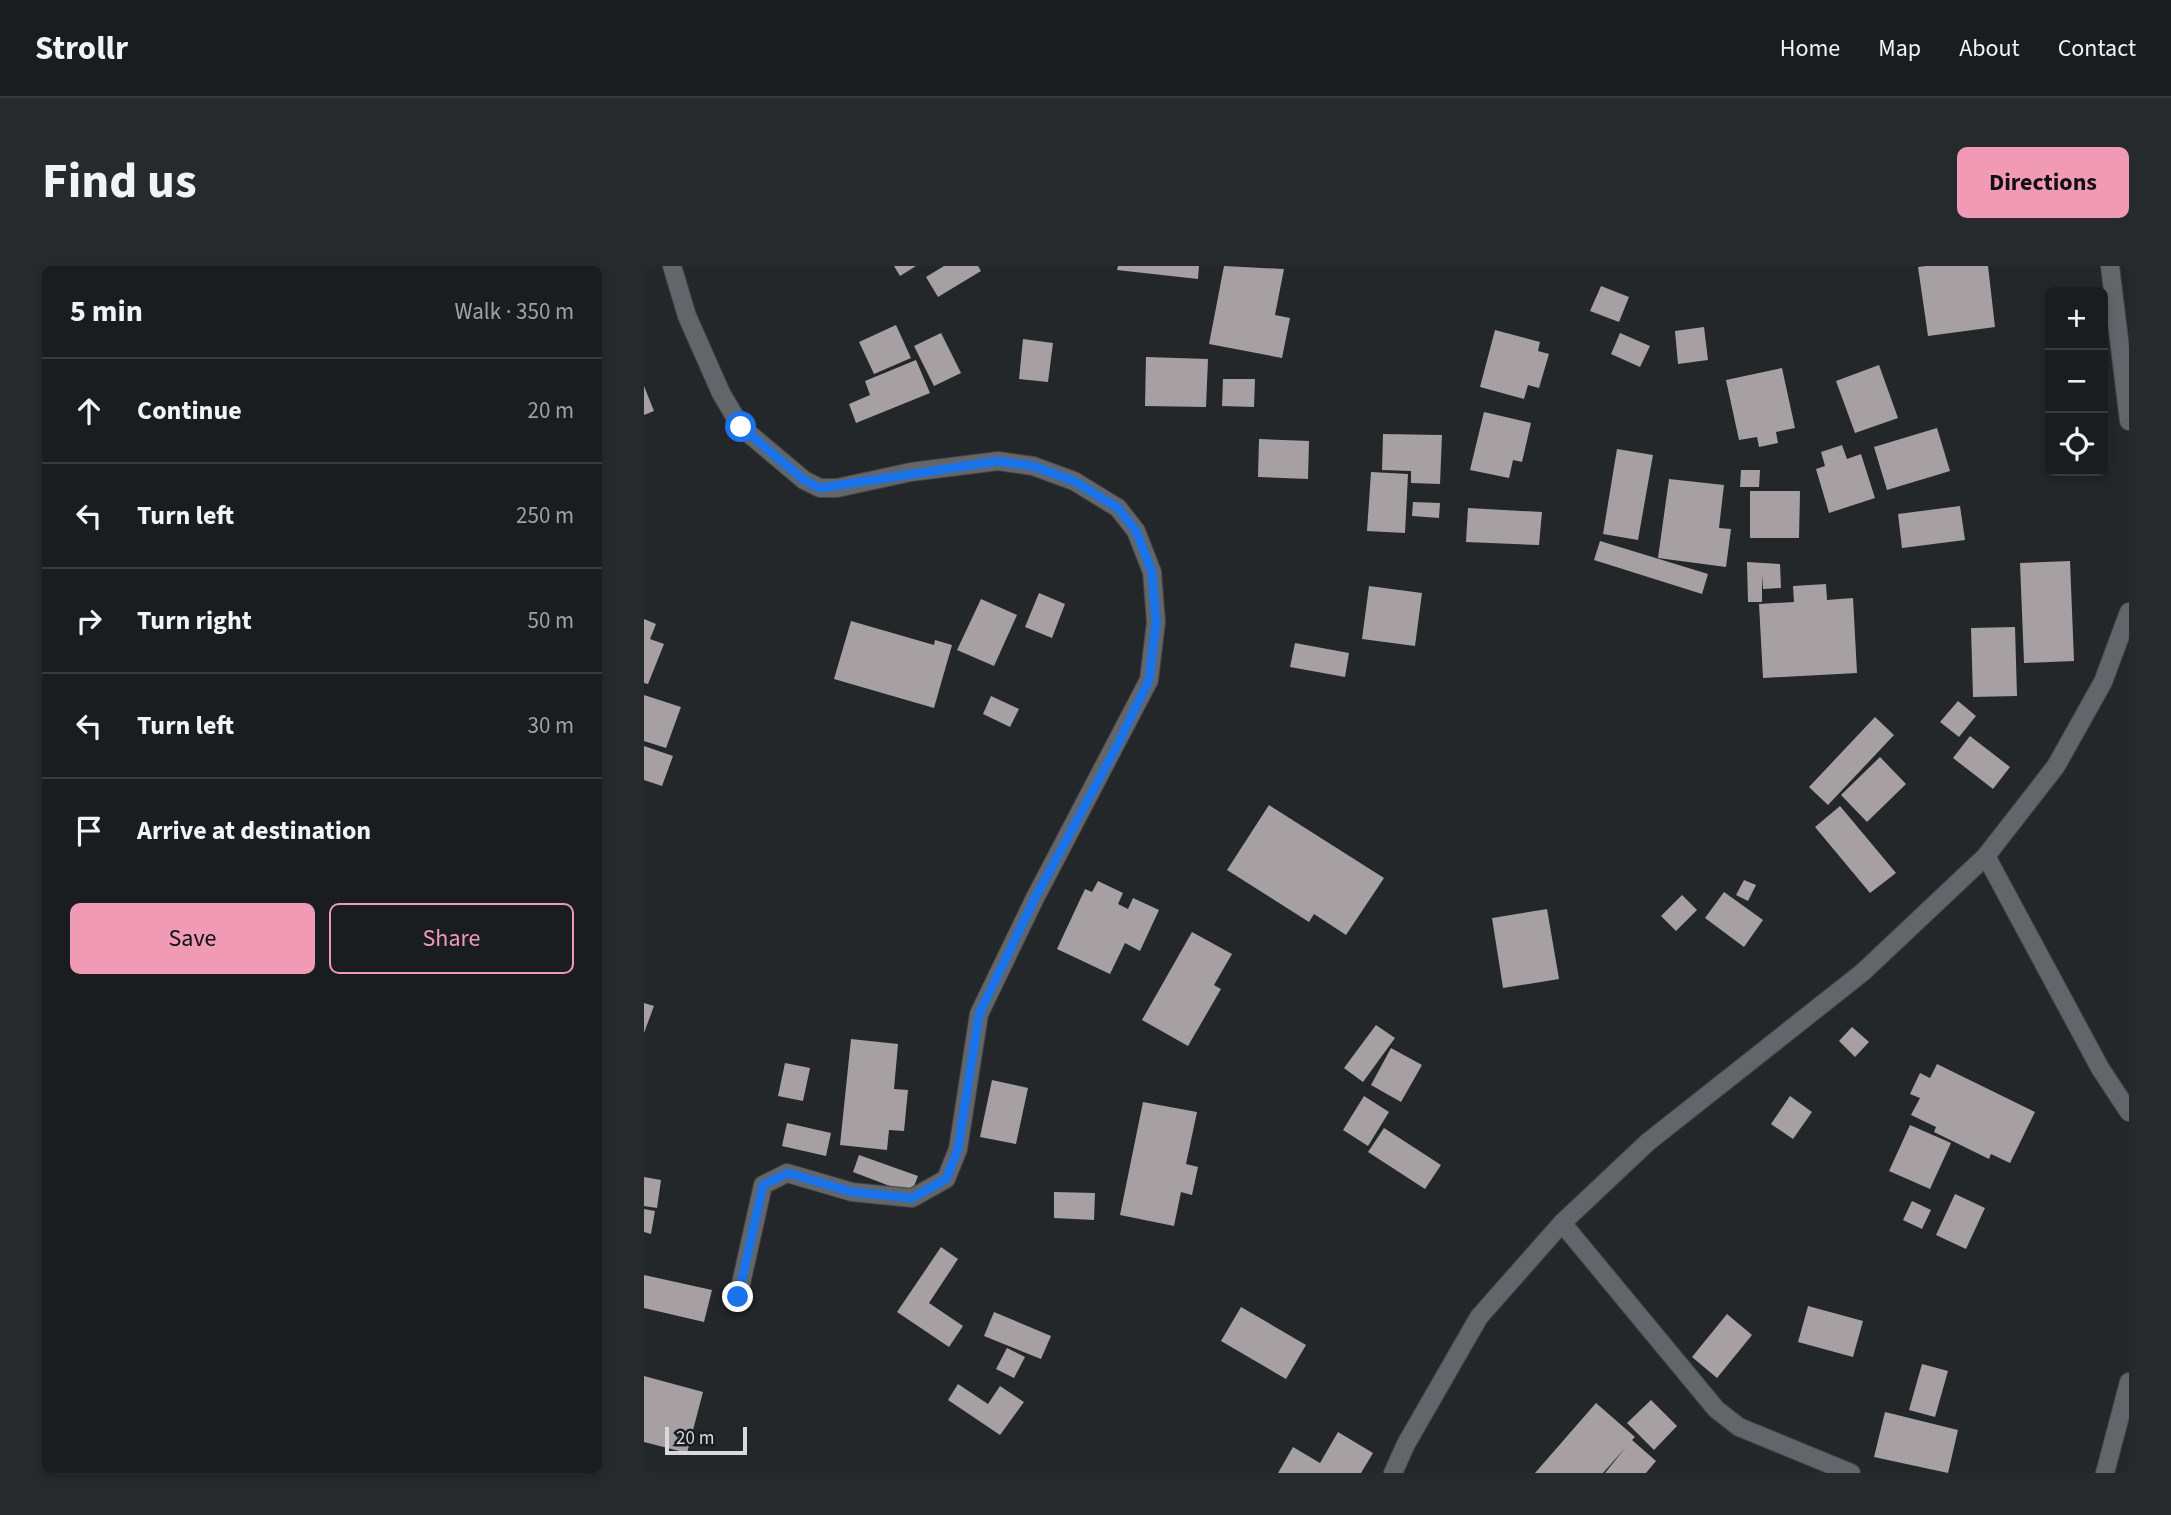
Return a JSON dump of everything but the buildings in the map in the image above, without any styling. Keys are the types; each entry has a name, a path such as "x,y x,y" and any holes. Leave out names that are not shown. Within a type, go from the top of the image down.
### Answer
{"street":[{"path":"672,266 687,316 721,393 741,427 804,480 820,488 837,488 911,472 998,461 1033,466 1074,481 1118,508 1136,531 1152,572 1156,622 1149,680 1117,746 1035,898 979,1014 958,1149 946,1179 912,1198 852,1192 788,1173 763,1185 738,1297"},
{"path":"2110,266 2129,421"},
{"path":"1393,1473 1406,1444 1479,1317 1562,1223 1648,1142 1863,972 1986,856 2056,766 2103,682 2129,612"},
{"path":"1986,856 2100,1068 2129,1112"},
{"path":"1562,1223 1716,1409 1739,1427 1852,1473"},
{"path":"2105,1473 2129,1382"}],"route":[{"path":"738,1297 763,1185 788,1173 852,1192 912,1198 946,1179 958,1149 979,1014 1035,898 1117,746 1149,680 1156,622 1152,572 1136,531 1118,508 1074,481 1033,466 998,461 911,472 837,488 820,488 804,480 741,427"}]}
